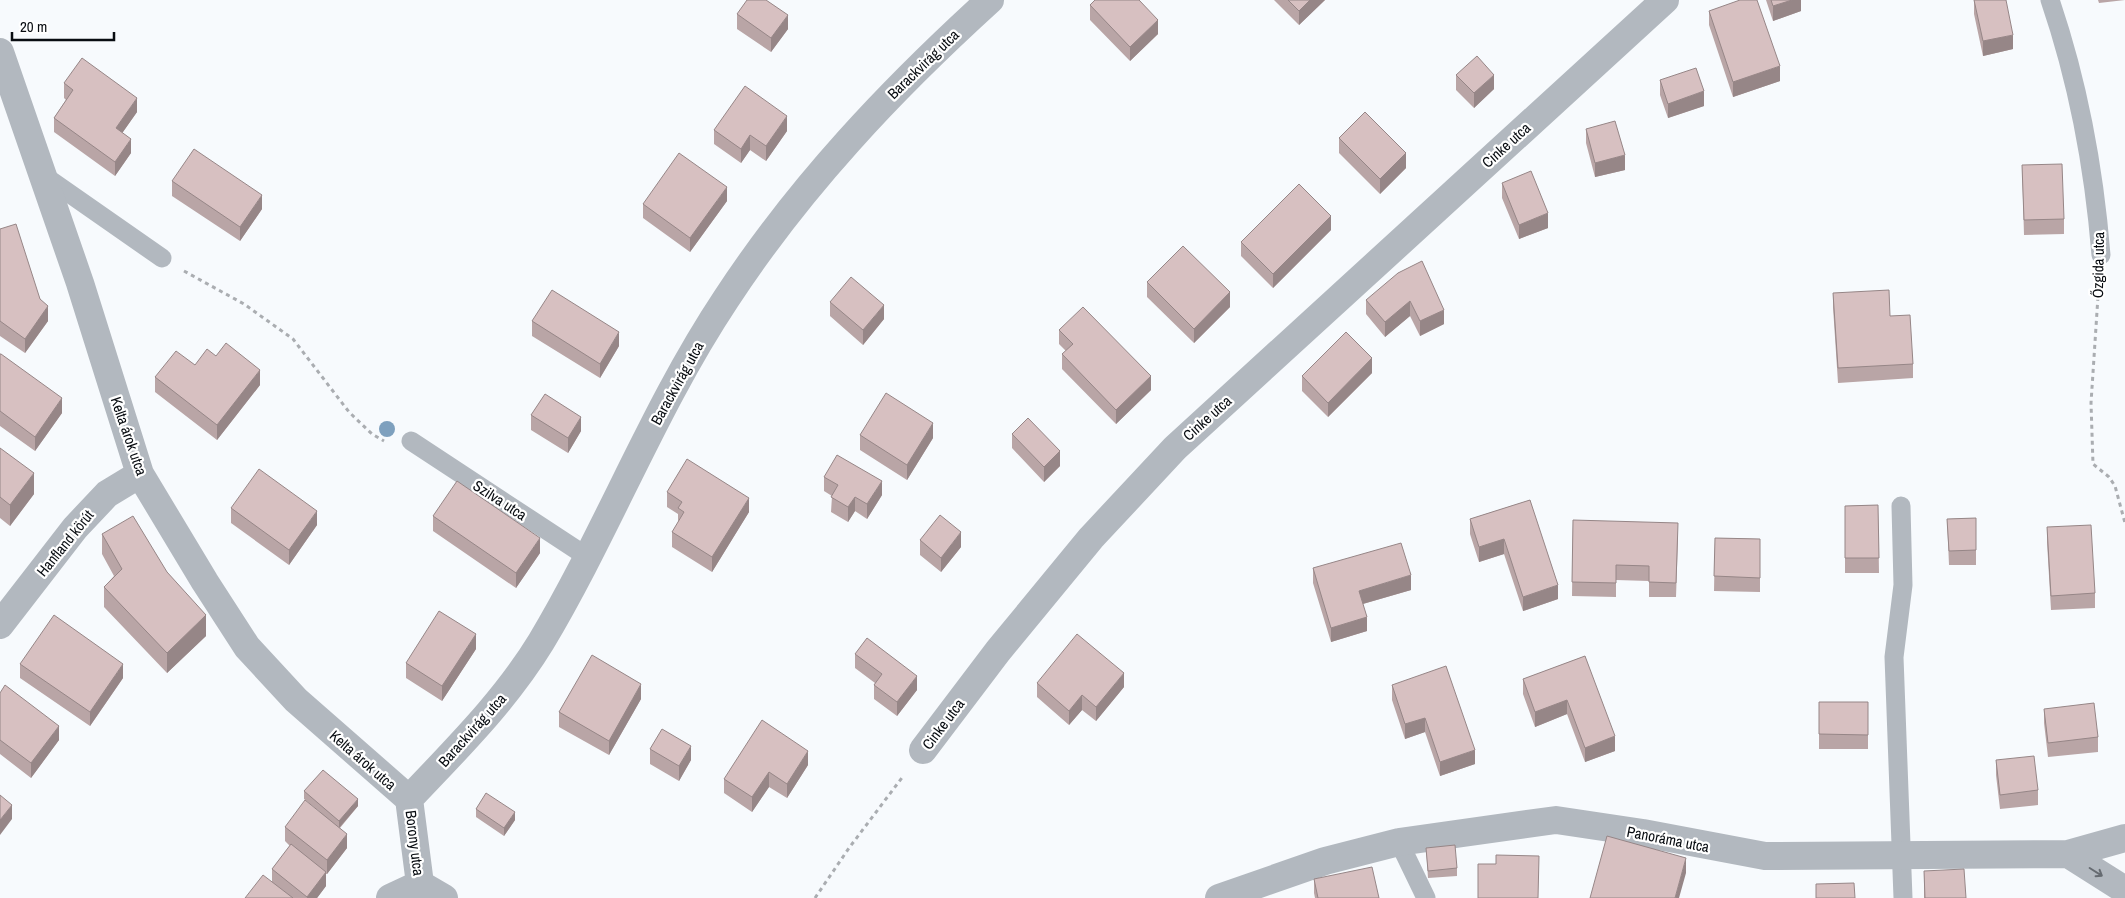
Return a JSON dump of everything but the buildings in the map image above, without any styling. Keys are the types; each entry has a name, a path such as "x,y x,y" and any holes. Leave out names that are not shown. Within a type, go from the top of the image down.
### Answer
{"street":[{"name":"Barackvirág utca","path":"409,799 502,700 540,644 588,558 684,367 725,300 769,237 822,168 878,107 929,55 990,0"},
{"name":"Cinke utca","path":"923,750 998,651 1091,538 1174,448 1665,0"},
{"name":"Kelta árok utca","path":"0,52 80,283 140,474 205,582 247,647 296,700 409,799"},
{"name":"Hanfland körút","path":"0,625 76,528 106,494 140,474"},
{"name":"Borony utca","path":"390,898 420,884 409,799"},
{"name":"Panoráma utca","path":"1219,898 1325,862 1399,842 1556,820 1644,833 1765,856 2068,854 2125,838"},
{"path":"2068,854 2125,890"},
{"path":"420,884 444,898"}],"lane":[{"name":"Őzgida utca","path":"2050,0 2081,107 2097,209 2101,255"},
{"path":"43,175 162,258"},
{"name":"Szilva utca","path":"411,441 588,558"},
{"path":"1901,506 1903,585 1894,657 1900,856 1904,898"},
{"path":"1399,842 1426,898"}],"path":[{"name":"Őzgida utca","path":"2101,255 2091,403 2093,464 2109,477 2115,486 2125,523"},
{"path":"162,258 244,304 293,339 349,412 372,434 390,444 411,441"},
{"name":"Cinke utca","path":"815,898 867,823 923,750"}]}
